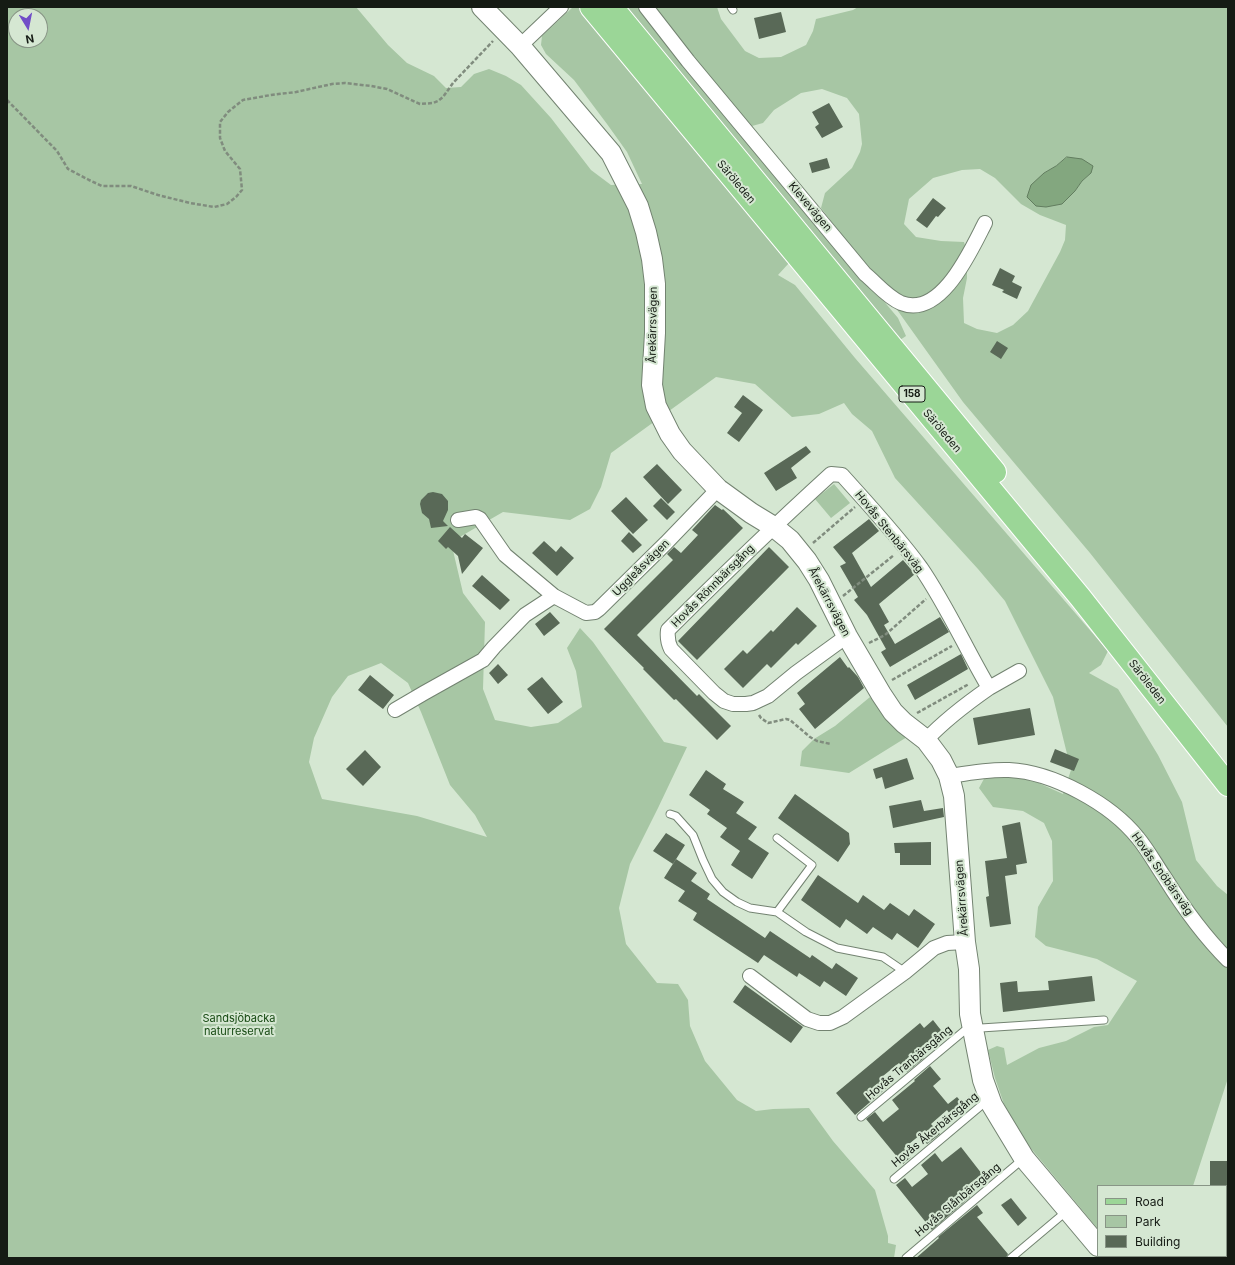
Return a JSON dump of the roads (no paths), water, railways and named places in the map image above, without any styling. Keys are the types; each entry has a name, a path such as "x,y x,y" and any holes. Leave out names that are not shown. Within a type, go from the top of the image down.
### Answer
{"main road":[{"name":"Säröleden","path":"591,7 1080,597 1228,785"},
{"name":"Säröleden","path":"612,7 1091,587 1228,761"}],"street":[{"name":"Årekärrsvägen","path":"482,7 520,46 611,153 638,206 652,259 654,284 655,333 652,385 656,406 670,434 682,451 718,489 751,513 774,526 790,540 815,574 855,641 877,686 893,712 904,723 926,740 941,760 949,776 955,802 965,942 969,969 970,1014 983,1080 990,1099 1024,1158 1097,1245"},
{"path":"520,46 561,7"},
{"name":"Klevevägen","path":"646,7 688,61 865,274 892,298 907,305 914,305 930,301 936,297 952,281 985,223"},
{"name":"Hovås Stenbärsväg","path":"774,526 831,474 842,475 921,569 963,641 985,683"},
{"name":"Uggleåsvägen","path":"458,520 476,518 480,520 505,555 554,596 586,613 595,612 666,543 718,489"},
{"name":"Hovås Rönnbärsgång","path":"774,526 668,630 667,637 671,649 714,693 724,701 733,704 740,704 753,703 768,696 796,673 855,641"},
{"path":"395,710 483,660 525,615 554,596"},
{"path":"926,740 985,683 1019,672"},
{"name":"Hovås Snöbärsväg","path":"949,776 1008,770 1025,772 1050,779 1071,788 1112,813 1139,839 1181,903 1212,944 1228,960"},
{"path":"750,976 807,1019 824,1023 843,1017 934,948 947,943 965,942"}],"lane":[{"path":"670,814 676,816 693,835 702,860 712,878 723,892 737,902 750,908 777,912 806,932 837,948 883,957 904,972"},
{"path":"777,912 812,865 778,838"},
{"path":"973,1030 1104,1020"},
{"name":"Hovås Tranbärsgång","path":"861,1117 964,1031 973,1030"},
{"name":"Hovås Åkerbärsgång","path":"894,1179 990,1099"},
{"name":"Hovås Slånbärsgång","path":"906,1258 1024,1158"},
{"path":"1011,1258 1068,1210"}],"park label":[{"name":"Sandsjöbacka naturreservat","path":"239,1025"}]}
